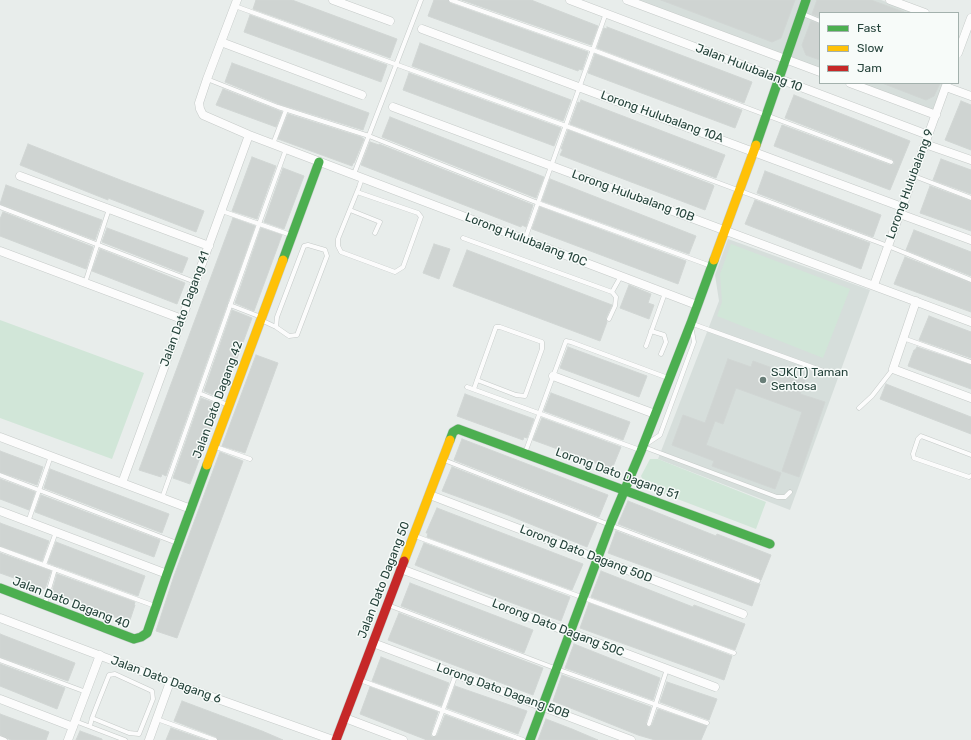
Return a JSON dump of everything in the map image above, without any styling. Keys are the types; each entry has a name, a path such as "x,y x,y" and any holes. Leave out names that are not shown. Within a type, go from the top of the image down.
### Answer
{"street":[{"path":"333,0 390,21"},
{"name":"Jalan Hulubalang 10","path":"570,0 779,80 927,139 971,160"},
{"name":"Jalan Hulubalang 10","path":"627,0 819,72"},
{"path":"530,740 610,525 642,449 691,323 779,80 806,0"},
{"path":"890,0 921,12"},
{"path":"207,79 236,3"},
{"path":"959,51 969,30 971,18"},
{"path":"959,26 969,30"},
{"name":"Lorong Hulubalang 10A","path":"422,29 753,151 901,210 971,240"},
{"path":"221,42 362,95"},
{"name":"Lorong Hulubalang 10C","path":"207,79 200,103 200,109 203,115 249,135 319,162 697,305"},
{"path":"853,84 936,115"},
{"path":"946,85 971,96"},
{"name":"Lorong Hulubalang 9","path":"874,285 946,85"},
{"name":"Lorong Hulubalang 10B","path":"393,107 971,322"},
{"name":"Jalan Dato Dagang 41","path":"122,483 249,135"},
{"name":"Jalan Dato Dagang 42","path":"134,639 147,633 178,543 319,162"},
{"path":"20,176 208,246"},
{"path":"0,251 182,319"},
{"path":"916,301 892,369 971,398"},
{"path":"553,376 656,414"},
{"name":"Lorong Dato Dagang 51","path":"455,430 458,429 525,453 770,544"},
{"name":"Jalan Dato Dagang 50","path":"336,740 455,430"},
{"path":"0,437 191,509"},
{"name":"Lorong Dato Dagang 50D","path":"430,495 743,614"},
{"path":"0,511 167,574"},
{"name":"Lorong Dato Dagang 50C","path":"401,569 715,687"},
{"name":"Jalan Dato Dagang 40","path":"0,588 134,639"},
{"name":"Jalan Dato Dagang 6","path":"0,618 170,682 333,740"},
{"name":"Lorong Dato Dagang 50B","path":"373,644 632,740"},
{"path":"68,740 100,655"},
{"path":"149,740 170,682"},
{"path":"0,699 74,724"},
{"path":"345,718 403,740"}],"lane":[{"path":"354,175 421,0"},
{"path":"451,0 592,50 891,162"},
{"path":"236,3 396,64 888,246 971,280"},
{"path":"525,240 606,14"},
{"path":"801,14 819,21"},
{"path":"207,79 286,110 369,136 538,203 711,267"},
{"path":"273,144 286,110"},
{"path":"162,498 258,224 286,149"},
{"path":"913,176 971,198"},
{"path":"357,192 418,213 421,217 403,267 395,272 340,252 338,239 362,178"},
{"path":"0,207 195,282"},
{"path":"85,283 109,209"},
{"path":"350,210 380,222 375,232"},
{"path":"222,211 292,235"},
{"path":"463,238 612,292 616,297 615,306 609,320"},
{"path":"230,305 261,318 289,336 297,335 327,256 325,250 308,245 304,246 277,318 276,327"},
{"path":"612,292 621,276"},
{"path":"646,346 665,292"},
{"path":"642,449 660,435 694,342 691,323 826,372"},
{"path":"474,389 477,380 496,327 500,327 542,342 542,349 525,396 516,395 477,380"},
{"path":"651,331 664,335 666,342 661,354"},
{"path":"903,338 971,362"},
{"path":"525,453 566,342 571,342 669,378"},
{"path":"858,408 872,396 892,369"},
{"path":"467,387 777,497 785,497 790,492"},
{"path":"198,393 229,405"},
{"path":"971,455 921,436 918,439 913,454 914,458 969,477 971,476"},
{"path":"214,446 250,459"},
{"path":"28,522 51,456"},
{"path":"443,460 610,525 758,580"},
{"path":"0,475 178,543"},
{"path":"44,565 56,532"},
{"path":"414,536 734,653"},
{"path":"0,549 157,607"},
{"path":"45,605 55,569"},
{"path":"388,605 557,669 707,722"},
{"path":"0,660 86,692"},
{"path":"649,724 667,669"},
{"path":"90,726 92,718 109,675 115,674 152,691 153,699 138,734 129,733 92,718"},
{"path":"434,734 456,674"},
{"path":"359,680 523,740"},
{"path":"157,719 215,740"},
{"path":"74,724 90,726 125,740"},
{"path":"0,738 5,740"}],"shaded area":[{"path":"637,0 881,0 912,12 819,12 819,68"},
{"path":"863,84 944,84 934,110"},
{"name":"SJK(T) Taman Sentosa","path":"728,239 870,290 790,510 658,459 719,301 715,275"}],"green space":[{"path":"731,244 850,289 823,358 717,316 722,302 720,274"},
{"path":"0,320 144,373 112,459 0,418"},
{"path":"650,459 658,459 766,502 756,529 646,487 641,476"}],"building":[{"path":"256,0 292,0 397,39 390,58 253,9"},
{"path":"434,0 448,0 450,3 588,52 582,70 579,69 578,71 428,16"},
{"path":"462,0 531,0 598,26 591,45"},
{"path":"661,0 795,0 781,38 772,42"},
{"path":"817,0 871,0 904,12 819,12 819,17 812,14"},
{"path":"250,15 387,65 381,82 244,32"},
{"path":"811,21 819,24 819,60 806,55 802,45"},
{"path":"607,27 752,82 744,103 597,48 604,28 607,29"},
{"path":"420,43 571,100 563,121 412,66"},
{"path":"595,54 742,110 735,128 588,73"},
{"path":"232,63 369,113 363,130 279,104 225,82"},
{"path":"409,73 561,128 554,146 403,90"},
{"path":"885,84 940,84 934,96 926,100"},
{"path":"223,89 282,112 276,127 216,105"},
{"path":"794,95 910,141 890,190 774,146 782,125 890,165 894,164 892,159 785,118"},
{"path":"581,100 725,155 716,178 570,124 578,102 580,103"},
{"path":"961,101 971,105 971,150 945,140"},
{"path":"288,114 364,139 352,166 278,139"},
{"path":"390,117 544,177 536,198 382,137"},
{"path":"568,130 713,185 714,186 705,210 560,155"},
{"path":"370,142 379,144 533,205 526,227 522,225 521,227 361,165"},
{"path":"28,144 204,211 196,232 108,198 108,200 20,165"},
{"path":"252,157 276,166 257,219 232,211"},
{"path":"941,159 971,170 971,194 933,180"},
{"path":"283,168 304,176 284,229 264,222"},
{"path":"765,171 881,215 873,237 757,193"},
{"path":"550,179 696,236 689,254 542,201"},
{"path":"6,185 102,220 95,240 0,204"},
{"path":"930,186 971,201 971,231 920,213"},
{"path":"755,200 870,243 861,269 745,224"},
{"path":"540,207 686,261 678,284 532,229"},
{"path":"3,212 93,247 86,269 0,236 0,219"},
{"path":"233,218 255,226 166,476 162,474 161,477 139,470"},
{"path":"107,228 188,258 182,273 102,242"},
{"path":"261,228 282,235 254,311 235,303"},
{"path":"914,230 971,252 971,276 906,250"},
{"path":"434,244 450,249 439,279 423,273"},
{"path":"100,249 185,283 177,304 92,271"},
{"path":"467,250 612,305 606,318 607,322 600,341 453,286"},
{"path":"905,257 971,283 971,312 894,284"},
{"path":"629,285 651,294 648,303 654,305 649,319 620,308"},
{"path":"232,310 252,318 222,399 204,391"},
{"path":"929,316 971,332 971,358 919,340"},
{"path":"568,347 647,376 639,397 560,368"},
{"path":"917,347 971,365 971,389 908,366 914,350"},
{"path":"256,355 278,363 245,453 222,446"},
{"path":"728,359 751,367 753,361 805,380 800,394 825,402 799,477 782,471 802,412 736,388 723,424 715,421 706,445 781,473 775,489 712,466 714,461 672,445 683,415 705,423"},
{"path":"886,384 971,417 971,434 880,399"},
{"path":"551,393 630,422 623,440 544,411"},
{"path":"465,394 534,419 527,438 524,437 523,440 457,416"},
{"path":"201,398 220,405 190,484 173,478"},
{"path":"542,418 621,447 612,469 533,440"},
{"path":"462,439 608,495 599,517 454,460"},
{"path":"0,451 43,467 37,485 0,472"},
{"path":"220,452 243,461 177,638 156,631 174,576"},
{"path":"452,467 597,523 587,547 508,515 442,491"},
{"path":"50,469 169,514 162,533 44,488"},
{"path":"0,479 35,492 29,510 0,499"},
{"path":"41,495 160,540 154,557 35,512"},
{"path":"628,501 716,536 717,534 771,555 761,580 618,524"},
{"path":"437,508 583,564 572,590 427,537 428,533 426,533"},
{"path":"0,523 49,541 42,561 0,546"},
{"path":"616,531 760,584 752,606 608,553"},
{"path":"56,542 145,576 138,596 48,563"},
{"path":"424,543 570,597 561,621 415,565"},
{"path":"0,553 51,571 45,589 0,573"},
{"path":"601,571 693,607 694,605 745,624 735,650 591,597"},
{"path":"57,574 135,602 129,623 52,592"},
{"path":"410,583 533,630 524,653 401,606"},
{"path":"589,603 732,656 724,680 580,628"},
{"path":"399,613 543,668 533,695 388,640"},
{"path":"0,634 75,663 68,681 0,657"},
{"path":"574,644 660,678 653,700 565,668"},
{"path":"381,657 449,683 441,706 372,681"},
{"path":"0,664 65,688 57,709 0,686"},
{"path":"562,675 651,707 646,723 648,727 652,725 658,709 707,726 701,740 655,740 638,735 553,701"},
{"path":"667,682 717,699 709,720 660,702"},
{"path":"455,686 527,711 518,734 447,708"},
{"path":"370,687 438,712 431,733 431,736 433,737 437,735 445,715 513,740 427,740 360,714"},
{"path":"182,701 283,740 218,740 216,737 174,721"},
{"path":"0,714 49,732 46,740 11,740 0,735"},
{"path":"546,719 572,729 598,740 538,740"},
{"path":"171,728 205,740 166,740"},
{"path":"80,731 102,739 102,740 76,740"}],"traffic: fast":[{"path":"756,145 806,0"},
{"path":"283,260 319,162"},
{"path":"530,740 610,525 641,451 714,260"},
{"path":"450,440 453,432 458,429 770,544"},
{"path":"0,588 134,639 141,637 147,633 207,465"}],"traffic: slow":[{"path":"714,260 756,145"},
{"path":"207,465 283,260"},
{"path":"404,561 450,440"}],"traffic: jam":[{"path":"336,740 404,561"}],"place":[{"name":"SJK(T) Taman Sentosa","path":"763,380"}]}
